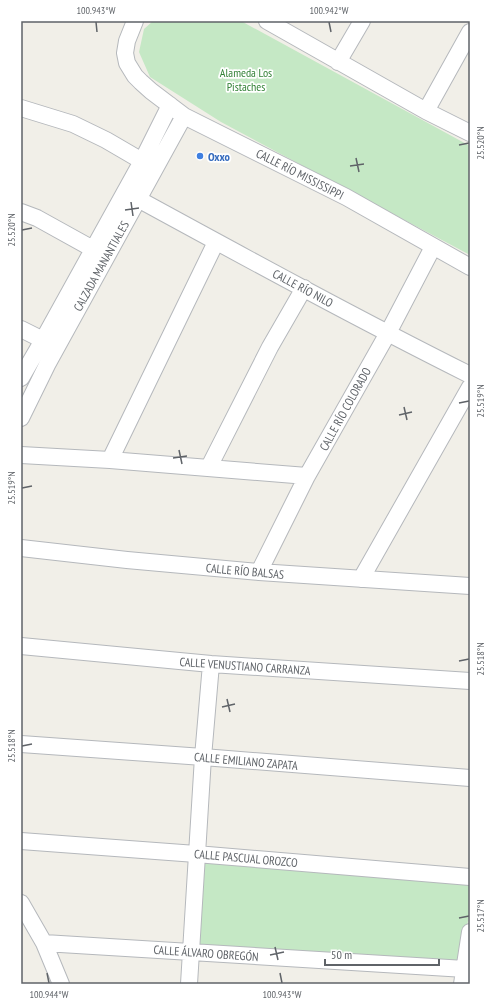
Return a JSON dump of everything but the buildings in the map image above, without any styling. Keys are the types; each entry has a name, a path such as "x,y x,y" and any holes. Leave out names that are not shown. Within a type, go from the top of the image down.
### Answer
{"street":[{"name":"CALLE RÍO MISSISSIPPI","path":"135,21 127,41 125,53 128,64 135,76 151,91 184,116 346,197 470,267"},
{"path":"267,21 426,111 470,133"},
{"path":"338,62 362,21"},
{"path":"426,111 470,32"},
{"name":"CALZADA MANANTIALES","path":"21,378 142,160 170,105"},
{"path":"21,108 73,124 142,160"},
{"name":"CALZADA MANANTIALES","path":"21,418 47,365 184,116"},
{"name":"CALLE RÍO NILO","path":"138,199 216,242 470,375"},
{"path":"21,212 37,218 93,249"},
{"path":"110,460 216,242"},
{"name":"CALLE RÍO COLORADO","path":"259,572 307,476 388,333 433,247"},
{"path":"209,467 270,347 304,288"},
{"path":"21,329 43,340"},
{"path":"361,579 470,387"},
{"path":"21,455 209,467 307,476"},
{"name":"CALLE RÍO BALSAS","path":"21,548 127,560 259,572 470,586"},
{"name":"CALLE VENUSTIANO CARRANZA","path":"21,646 211,664 470,681"},
{"path":"188,984 196,854 211,664"},
{"name":"CALLE EMILIANO ZAPATA","path":"21,744 470,778"},
{"name":"CALLE PASCUAL OROZCO","path":"21,841 470,877"},
{"path":"21,903 44,943 61,984"},
{"path":"464,977 470,932"},
{"name":"CALLE ÁLVARO OBREGÓN","path":"44,943 190,952 464,977"}],"green space":[{"name":"Alameda Los Pistaches","path":"153,21 241,21 470,146 470,255 221,122 150,77 139,52 144,29"},
{"path":"200,858 470,880 470,908 461,964 194,950"}],"place":[{"name":"Oxxo","path":"200,156"}]}
